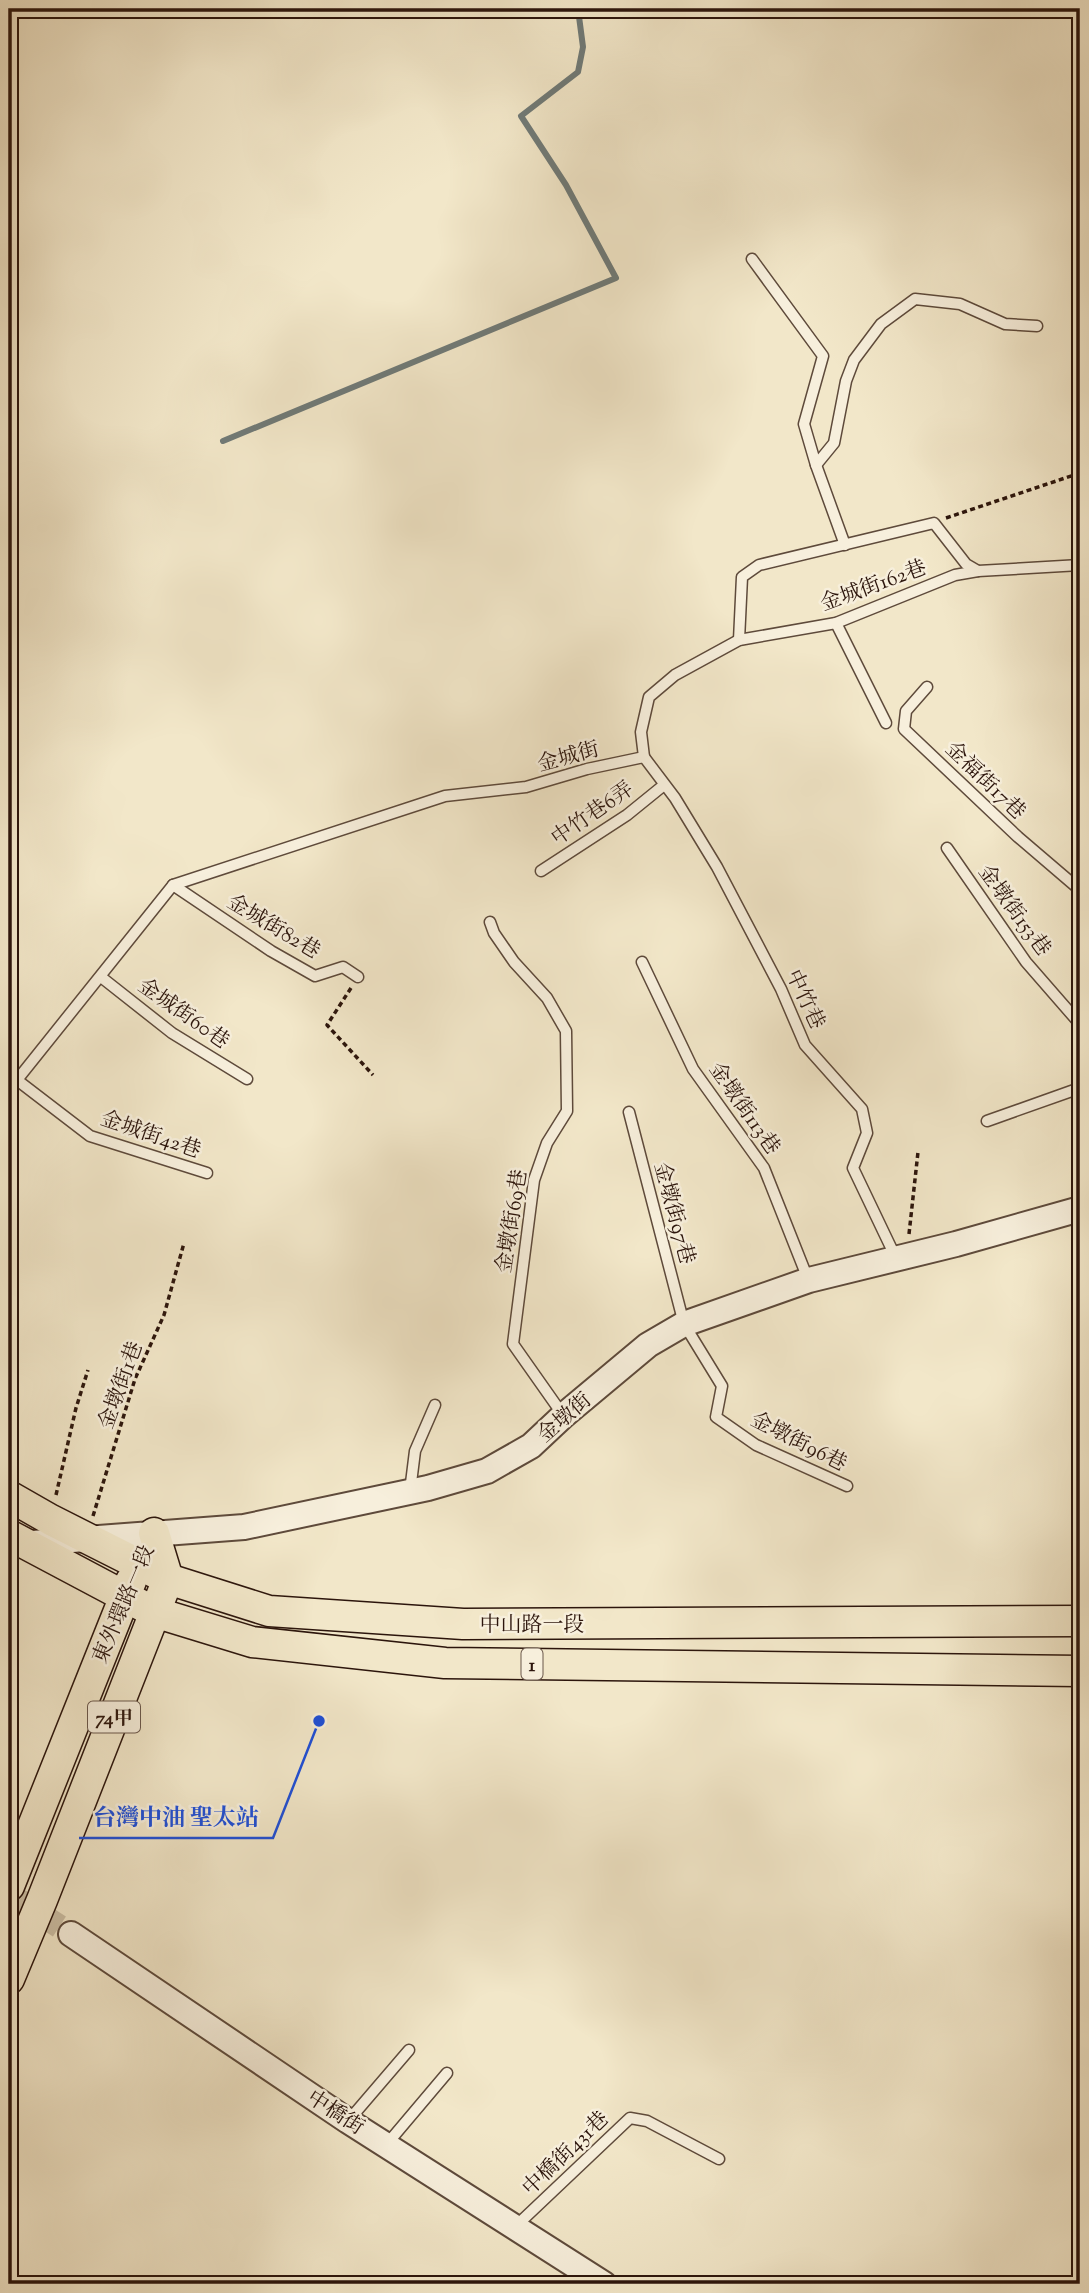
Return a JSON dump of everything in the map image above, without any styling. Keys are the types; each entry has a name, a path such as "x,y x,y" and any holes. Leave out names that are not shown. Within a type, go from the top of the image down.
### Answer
{"main road":[{"name":"中山路一段","path":"9,1496 168,1580 269,1611 463,1624 1080,1621"},
{"name":"東外環路一段","path":"9,1886 123,1597 153,1533"},
{"name":"東外環路一段","path":"9,1979 168,1580 153,1533"},
{"name":"中山路一段","path":"13,1542 154,1612 252,1642 445,1663 1080,1671"}],"street":[{"name":"金墩街","path":"13,1542 244,1527 410,1492 487,1471 531,1446 648,1345 684,1324 809,1280 1080,1209"},
{"name":"中橋街","path":"71,1934 348,2121 604,2284"}],"lane":[{"path":"752,259 824,356 804,424 845,545"},
{"path":"816,465 834,443 846,381 854,359 881,324 915,299 960,304 1005,324 1037,326"},
{"path":"644,757 641,732 649,697 675,675 738,640 742,577 759,565 934,523 966,564 978,571 1080,565"},
{"name":"金城街162巷","path":"738,640 836,623 955,575 978,571"},
{"path":"836,623 886,723"},
{"name":"金福街17巷","path":"927,687 906,711 904,729 1018,837 1080,890"},
{"name":"中竹巷","path":"644,757 675,798 717,867 781,989 806,1045 862,1109 867,1133 853,1168 903,1256"},
{"name":"金城街","path":"173,885 445,796 526,787 587,769 644,757"},
{"name":"中竹巷6弄","path":"541,871 627,815 664,785"},
{"name":"金墩街153巷","path":"947,848 1026,962 1080,1024"},
{"path":"13,1078 101,977 173,885"},
{"name":"金城街82巷","path":"173,885 271,951 314,976 343,967 358,977"},
{"name":"金墩街69巷","path":"490,922 494,933 514,962 547,998 566,1031 568,1111 547,1143 534,1180 513,1343 564,1416"},
{"name":"金墩街113巷","path":"642,962 694,1069 764,1168 809,1280"},
{"name":"金城街60巷","path":"101,977 172,1033 247,1079"},
{"name":"金城街42巷","path":"13,1078 90,1136 207,1173"},
{"path":"987,1121 1080,1088"},
{"name":"金墩街97巷","path":"629,1112 684,1324"},
{"name":"金墩街96巷","path":"684,1324 722,1386 716,1417 755,1445 847,1486"},
{"path":"410,1492 415,1451 435,1405"},
{"path":"348,2121 409,2050"},
{"path":"386,2145 447,2073"},
{"name":"中橋街431巷","path":"515,2227 630,2118 647,2121 719,2159"}],"path":[{"path":"934,523 1080,473"},
{"path":"358,977 327,1025 373,1075"},
{"path":"903,1256 918,1152"},
{"name":"金墩街1巷","path":"86,1538 135,1379 164,1314 184,1243"},
{"path":"51,1520 76,1408 88,1370"}],"waterway":[{"path":"223,441 616,278 566,185 521,116 578,72 583,47 578,9"}],"tunnel":[{"path":"9,1894 71,1934"}],"place":[{"name":"台灣中油 聖太站","path":"319,1721"}]}
